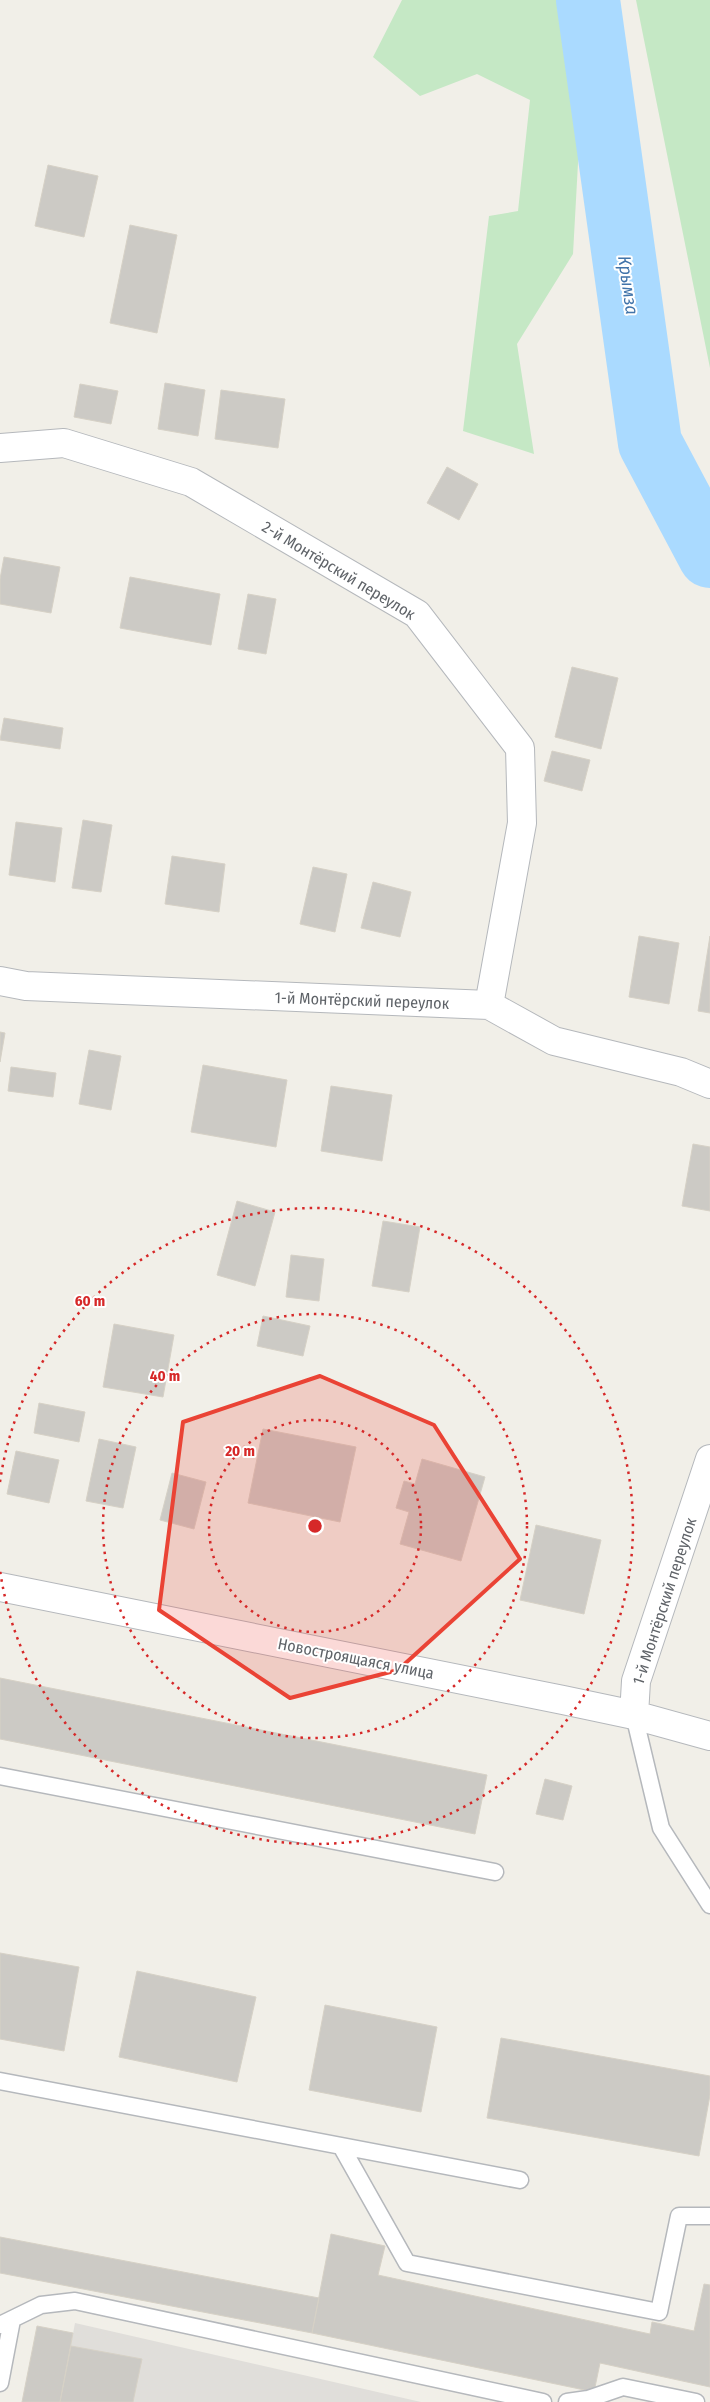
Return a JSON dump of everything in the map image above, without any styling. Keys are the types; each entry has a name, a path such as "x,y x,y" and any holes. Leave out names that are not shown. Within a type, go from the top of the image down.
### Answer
{"street":[{"name":"2-й Монтёрский переулок","path":"0,448 64,443 191,482 417,614 520,748 522,823 489,1005"},
{"name":"1-й Монтёрский переулок","path":"0,981 26,986 489,1005 554,1041 681,1072 710,1084"},
{"name":"1-й Монтёрский переулок","path":"634,1715 636,1681 710,1459"},
{"name":"Новостроящаяся улица","path":"0,1587 634,1715 710,1736"}],"lane":[{"path":"634,1715 661,1828 710,1905"},
{"path":"0,1776 495,1872"},
{"path":"0,2081 520,2180"},
{"path":"341,2146 407,2263 659,2312 679,2216 710,2216"},
{"path":"0,2383 6,2322 41,2306 75,2302 543,2402"},
{"path":"567,2402 588,2400 623,2387 696,2402"}],"highlighted area":[{"path":"320,1376 434,1425 520,1559 398,1670 290,1698 159,1610 183,1422"}],"shaded area":[{"path":"75,2323 421,2402 60,2402"}],"green space":[{"path":"402,0 587,0 573,254 517,344 534,454 463,431 489,216 518,211 530,100 477,74 420,96 373,57"},
{"path":"636,0 710,0 710,368"}],"building":[{"path":"48,165 98,176 84,237 35,226"},
{"path":"130,225 177,235 157,333 110,323"},
{"path":"165,383 205,390 198,436 158,429"},
{"path":"80,384 118,391 111,424 74,417"},
{"path":"221,390 285,399 278,448 215,439"},
{"path":"447,467 478,484 459,520 427,503"},
{"path":"4,557 60,567 51,613 0,604 0,579"},
{"path":"130,577 220,594 211,645 120,628"},
{"path":"248,594 276,599 266,654 238,649"},
{"path":"572,667 618,678 601,749 555,737"},
{"path":"4,718 63,728 60,749 0,740"},
{"path":"552,751 590,760 582,791 544,781"},
{"path":"83,820 112,825 101,892 72,888"},
{"path":"16,822 62,828 55,882 9,875"},
{"path":"172,856 225,864 219,912 165,904"},
{"path":"313,867 347,874 335,932 300,924"},
{"path":"373,882 411,892 400,937 361,928"},
{"path":"639,936 679,943 669,1004 629,997"},
{"path":"710,936 710,1013 698,1011"},
{"path":"0,1032 5,1033 0,1062"},
{"path":"89,1050 121,1056 111,1110 79,1104"},
{"path":"203,1065 287,1080 276,1147 191,1132"},
{"path":"11,1067 56,1073 53,1097 8,1091"},
{"path":"331,1086 392,1095 382,1161 321,1151"},
{"path":"693,1144 710,1147 710,1211 682,1206"},
{"path":"237,1201 275,1212 255,1286 217,1275"},
{"path":"383,1221 420,1227 409,1292 372,1286"},
{"path":"291,1255 324,1259 319,1301 286,1297"},
{"path":"263,1316 310,1326 303,1356 257,1346"},
{"path":"114,1324 174,1335 163,1397 103,1387"},
{"path":"39,1403 85,1412 79,1442 34,1433"},
{"path":"263,1429 356,1447 340,1522 248,1503"},
{"path":"99,1439 136,1447 123,1508 86,1501"},
{"path":"16,1451 59,1460 49,1503 7,1494"},
{"path":"422,1459 485,1477 461,1561 400,1544 409,1512 396,1508 404,1481 415,1484"},
{"path":"172,1473 206,1482 194,1529 160,1520"},
{"path":"536,1525 601,1540 584,1614 520,1600"},
{"path":"0,1678 487,1775 475,1834 0,1739"},
{"path":"545,1779 572,1786 563,1820 536,1814"},
{"path":"0,1953 79,1967 64,2051 0,2039"},
{"path":"137,1971 256,1997 237,2082 119,2057"},
{"path":"325,2005 437,2027 421,2112 309,2090"},
{"path":"501,2038 710,2076 710,2095 699,2156 487,2118"},
{"path":"331,2234 385,2246 378,2275 650,2334 652,2322 694,2331 704,2284 710,2285 710,2387 600,2363 594,2392 312,2333"},
{"path":"0,2237 319,2298 312,2333 0,2273"},
{"path":"37,2326 73,2333 60,2402 22,2402"},
{"path":"71,2346 142,2359 133,2402 60,2402"}],"waterway":[{"name":"Крымза","path":"588,0 650,443 710,556"}]}
